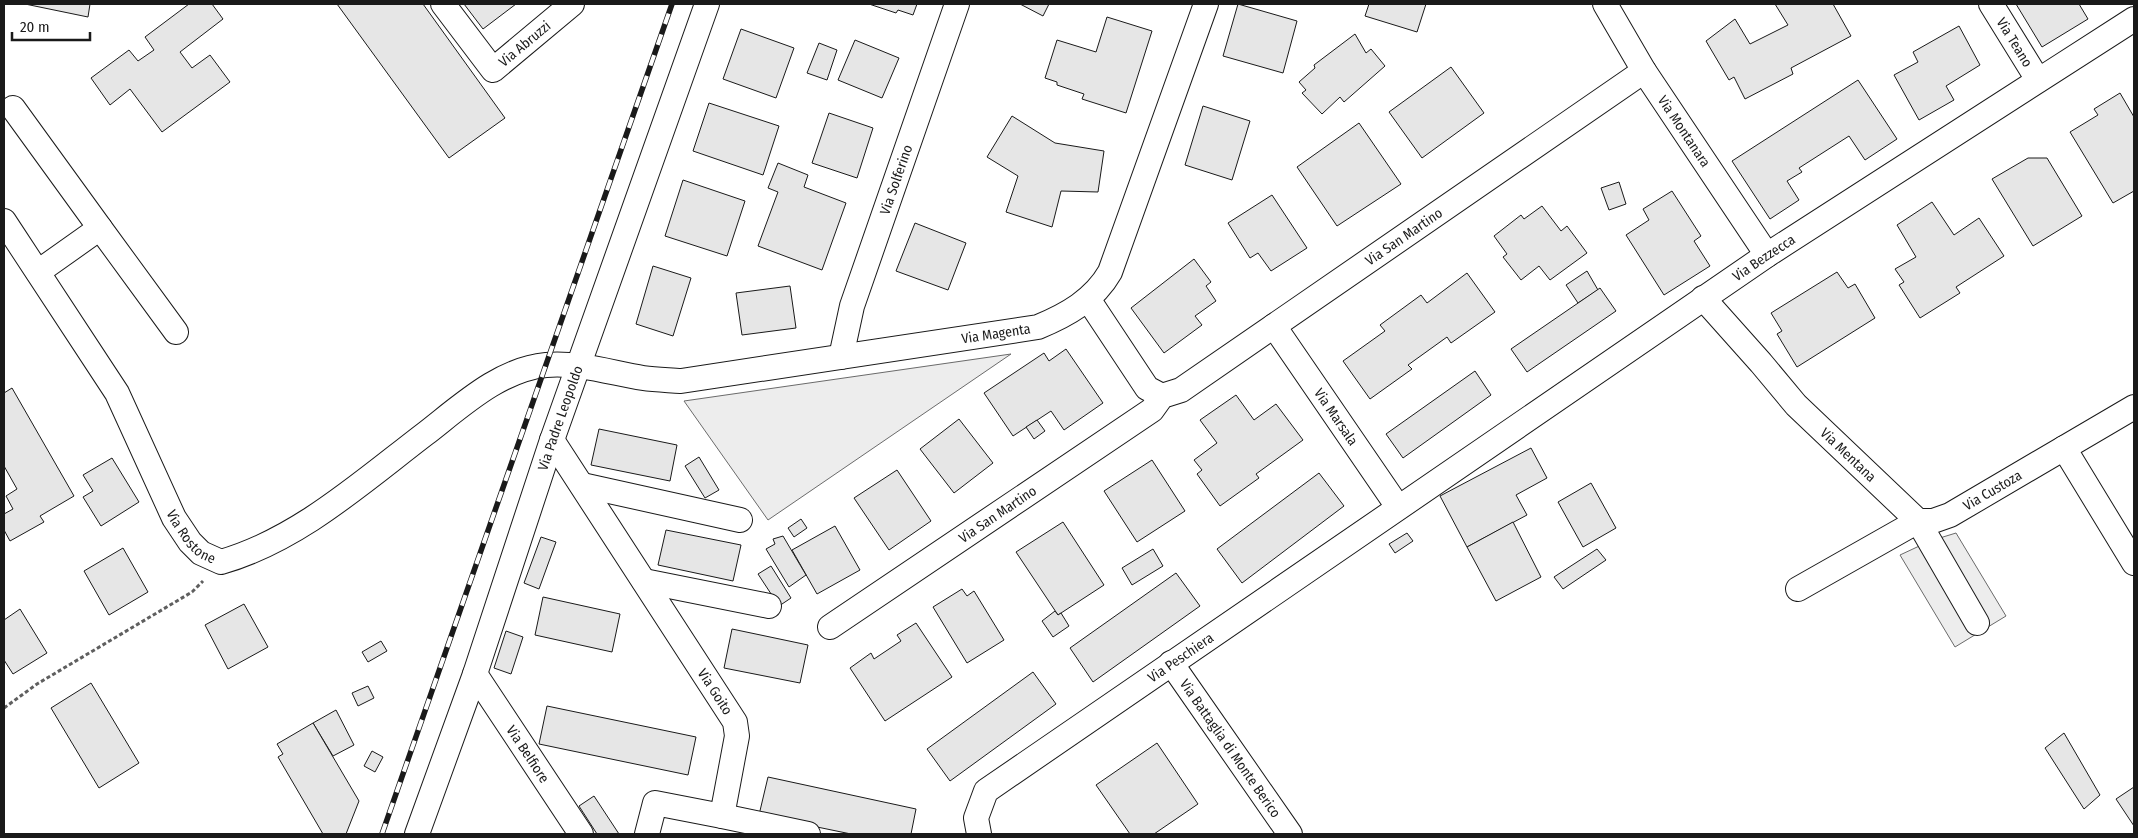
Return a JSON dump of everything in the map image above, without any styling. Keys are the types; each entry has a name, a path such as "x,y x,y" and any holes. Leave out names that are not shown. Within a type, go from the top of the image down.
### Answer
{"street":[{"name":"Via Abruzzi","path":"443,4 493,70 572,4"},
{"name":"Via Padre Leopoldo","path":"417,834 475,674 552,440 707,4"},
{"name":"Via Solferino","path":"841,357 852,306 957,4"},
{"name":"Via Magenta","path":"579,367 644,378 681,380 1038,327 1059,318 1088,299 1103,284 1110,272 1206,4"},
{"name":"Via Montanara","path":"1605,4 1644,71 1767,255"},
{"name":"Via Teano","path":"1991,4 2038,80"},
{"name":"Via Bezzecca","path":"1398,507 1767,255 2134,19"},
{"name":"Via San Martino","path":"830,627 1152,410 1162,396 1181,390 1644,71"},
{"path":"13,108 176,332"},
{"name":"Via Rostone","path":"4,221 117,393 174,518 190,542 201,553 221,562 245,556 267,545 333,504 461,406 506,376 546,365 579,367"},
{"path":"38,272 100,228"},
{"name":"Via Mentana","path":"1703,298 1796,405 1918,520 1977,623"},
{"path":"1088,299 1147,388 1162,396"},
{"name":"Via Marsala","path":"1274,326 1398,507"},
{"name":"Via Custoza","path":"1918,520 1933,521 1950,515 2134,407"},
{"name":"Via Goito","path":"552,440 735,722 737,736 722,816"},
{"path":"2064,448 2134,563"},
{"path":"582,485 740,520"},
{"name":"Via Peschiera","path":"978,826 986,792 1398,507"},
{"path":"1798,589 1918,520"},
{"path":"644,581 769,606"},
{"name":"Via Battaglia di Monte Berico","path":"1171,663 1290,834"},
{"name":"Via Belfiore","path":"475,674 581,834"},
{"path":"647,834 655,804 808,834"}],"path":[{"path":"4,708 37,684 192,592 221,562"}],"shaded area":[{"path":"1011,354 768,520 684,401"},
{"path":"1956,533 2006,616 1955,647 1900,555 1930,541"}],"building":[{"path":"25,4 90,4 88,17"},
{"path":"189,4 212,4 223,19 180,52 192,68 210,55 230,82 162,132 130,89 110,105 91,78 129,50 138,61 154,50 145,37"},
{"path":"337,4 423,4 505,118 449,158"},
{"path":"464,4 516,4 483,29"},
{"path":"869,4 917,4 913,15 898,10 896,13"},
{"path":"1020,4 1049,4 1043,16"},
{"path":"1238,4 1297,21 1283,73 1223,56"},
{"path":"1369,4 1426,4 1417,32 1365,16"},
{"path":"1775,4 1833,4 1851,36 1791,68 1793,74 1745,99 1734,77 1729,80 1706,41 1735,19 1750,44 1788,25"},
{"path":"2016,4 2079,4 2088,19 2042,47"},
{"path":"1107,17 1152,31 1126,113 1082,99 1084,94 1057,85 1057,82 1045,78 1057,40 1096,52"},
{"path":"1959,26 1980,65 1946,86 1954,100 1919,120 1894,75 1918,62 1913,52"},
{"path":"741,29 794,48 776,98 723,79"},
{"path":"1355,34 1366,53 1371,49 1385,66 1344,102 1340,97 1322,114 1302,93 1306,90 1299,82 1315,68 1314,65"},
{"path":"855,40 899,58 882,98 838,80"},
{"path":"819,43 837,50 827,80 807,73"},
{"path":"1451,67 1484,113 1422,158 1389,112"},
{"path":"1858,80 1897,139 1865,160 1849,136 1799,168 1802,172 1787,181 1799,200 1770,219 1732,161"},
{"path":"2120,93 2134,117 2134,191 2113,203 2070,132 2098,115 2094,109"},
{"path":"709,103 779,126 763,175 693,151"},
{"path":"1203,106 1250,121 1232,180 1185,165"},
{"path":"829,113 873,128 857,178 812,163"},
{"path":"1012,116 1055,143 1104,151 1098,192 1061,191 1052,227 1006,212 1018,176 987,157"},
{"path":"1359,123 1401,184 1337,226 1297,167"},
{"path":"2028,158 2047,158 2082,216 2033,246 1992,179"},
{"path":"778,163 808,175 804,187 846,203 822,270 758,246 778,192 768,188"},
{"path":"683,180 745,201 727,256 665,236"},
{"path":"1619,182 1626,204 1609,210 1601,188"},
{"path":"1672,191 1701,236 1694,241 1710,266 1664,295 1626,235 1649,220 1643,209"},
{"path":"1272,195 1307,248 1271,271 1258,253 1250,258 1228,223"},
{"path":"1932,202 1954,235 1979,218 2004,256 1956,287 1960,293 1920,318 1899,285 1904,282 1895,269 1916,257 1897,225"},
{"path":"1542,206 1561,231 1567,226 1587,253 1550,280 1539,266 1521,280 1503,257 1507,254 1494,236 1521,215 1524,219"},
{"path":"915,223 966,243 948,290 896,271"},
{"path":"1194,259 1211,282 1206,286 1216,301 1195,316 1202,325 1164,353 1131,308"},
{"path":"653,266 691,278 673,336 636,324"},
{"path":"1587,271 1598,290 1578,303 1566,285"},
{"path":"1837,272 1848,288 1855,284 1875,318 1797,367 1777,334 1782,331 1771,313"},
{"path":"1467,273 1495,312 1451,343 1447,337 1408,365 1412,369 1370,399 1343,361 1385,331 1380,325 1421,295 1427,303"},
{"path":"790,286 796,328 742,335 736,293"},
{"path":"1600,288 1616,311 1527,372 1511,349"},
{"path":"1066,349 1103,403 1064,430 1051,411 1013,436 984,393 1044,353 1049,361"},
{"path":"1475,371 1491,395 1403,458 1386,434"},
{"path":"12,388 74,496 40,516 44,522 10,541 4,530 4,514 13,509 6,496 17,489 4,466 4,393"},
{"path":"1236,395 1254,420 1276,404 1303,440 1256,474 1259,478 1220,506 1197,474 1202,470 1194,460 1217,443 1200,420"},
{"path":"959,419 993,463 954,493 920,449"},
{"path":"1037,420 1045,431 1034,439 1026,427"},
{"path":"599,429 677,445 670,481 591,465"},
{"path":"1531,448 1547,478 1516,495 1527,515 1467,547 1440,496"},
{"path":"699,457 719,490 705,498 685,466"},
{"path":"112,458 139,502 101,526 83,497 93,491 83,475"},
{"path":"1152,460 1185,511 1137,542 1104,491"},
{"path":"897,470 931,521 889,550 854,498"},
{"path":"1319,473 1344,506 1242,583 1217,549"},
{"path":"1591,483 1616,528 1583,547 1558,502"},
{"path":"801,519 807,528 794,537 788,528"},
{"path":"1063,522 1104,585 1058,615 1016,552"},
{"path":"1513,522 1541,577 1496,601 1467,547"},
{"path":"835,526 860,570 817,594 792,550"},
{"path":"666,530 741,545 733,581 658,565"},
{"path":"1407,533 1413,541 1395,553 1389,544"},
{"path":"783,536 806,575 789,587 766,549 775,544 773,539"},
{"path":"541,537 556,542 539,589 524,583"},
{"path":"123,548 148,592 109,615 84,571"},
{"path":"1153,549 1163,566 1132,585 1122,568"},
{"path":"1597,549 1606,560 1563,589 1554,577"},
{"path":"771,566 791,598 779,606 758,574"},
{"path":"1176,573 1200,606 1093,682 1070,648"},
{"path":"962,589 967,596 974,591 1004,640 967,663 933,607"},
{"path":"543,597 620,614 612,652 535,635"},
{"path":"244,604 268,647 228,669 205,625"},
{"path":"20,609 47,653 13,674 4,660 4,620"},
{"path":"1055,611 1058,615 1061,613 1069,626 1053,637 1042,621"},
{"path":"916,623 952,677 885,721 850,668 871,653 874,659 901,641 897,635"},
{"path":"732,629 808,645 800,683 724,668"},
{"path":"506,631 523,637 511,674 494,668"},
{"path":"381,641 387,651 368,662 362,652"},
{"path":"1033,672 1056,704 950,781 927,749"},
{"path":"91,683 139,763 99,788 51,708"},
{"path":"368,686 374,698 358,706 352,693"},
{"path":"547,706 696,737 688,775 539,744"},
{"path":"336,710 354,745 333,756 313,723"},
{"path":"313,723 359,801 346,834 323,834 278,757 283,754 277,744"},
{"path":"2064,733 2100,795 2084,809 2045,748"},
{"path":"1157,743 1198,804 1154,834 1130,834 1096,785"},
{"path":"372,751 383,757 375,772 364,766"},
{"path":"768,777 916,809 911,834 851,834 759,815"},
{"path":"2134,787 2134,826 2116,799"},
{"path":"594,796 619,834 597,834 579,806"}],"railway":[{"path":"382,834 672,4"}]}
